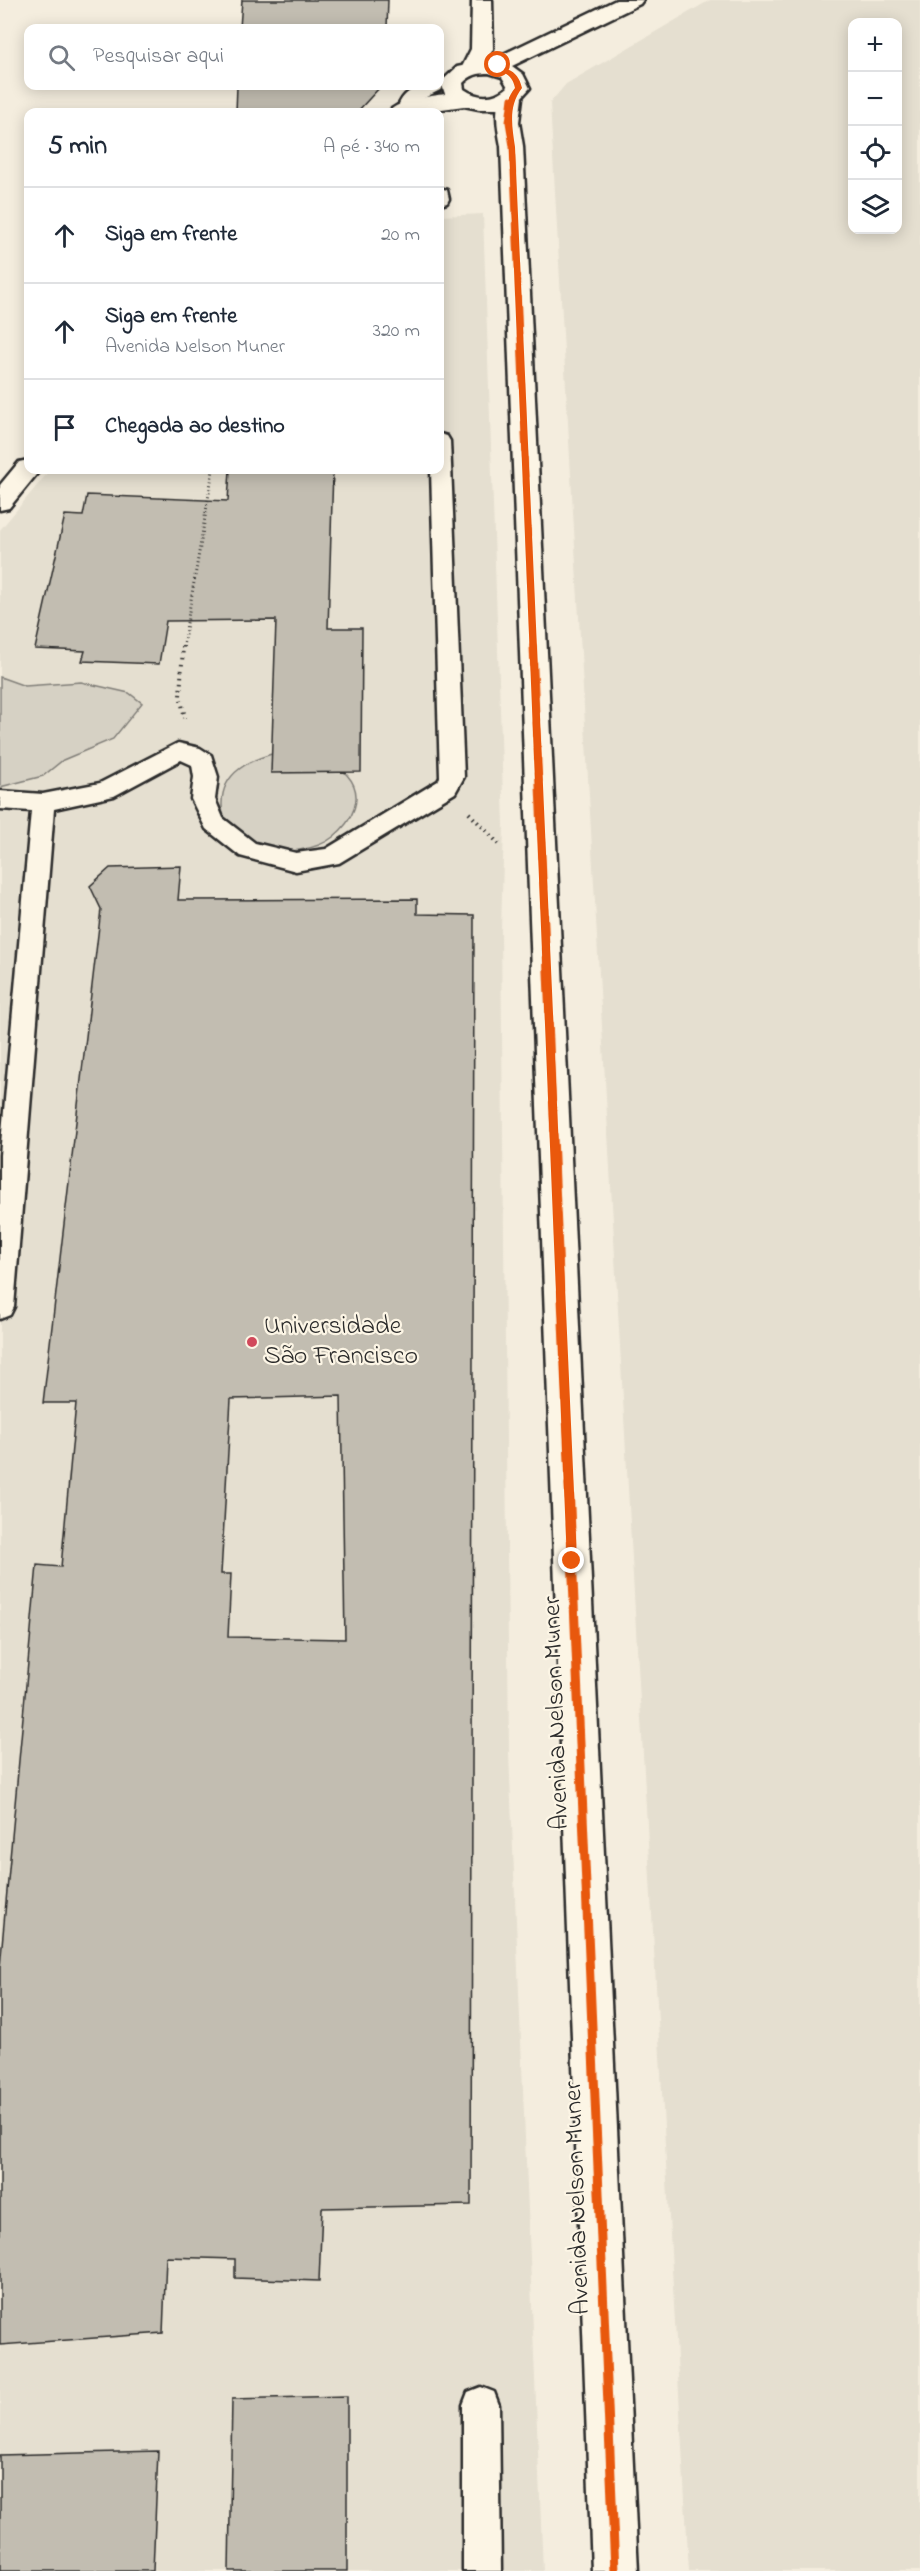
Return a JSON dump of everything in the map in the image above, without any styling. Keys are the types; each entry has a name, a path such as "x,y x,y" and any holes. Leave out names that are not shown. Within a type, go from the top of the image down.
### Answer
{"street":[{"path":"482,0 489,64"},
{"path":"509,110 471,101 454,92 452,82 633,0"},
{"name":"Avenida Nelson Muner","path":"489,64 517,79 519,88 509,110 615,2571"},
{"path":"414,108 426,103 471,101"},
{"path":"0,502 24,473"}],"lane":[{"path":"444,81 489,64"},
{"path":"407,108 411,98 426,90"},
{"path":"0,800 43,803 106,790 178,751 192,754 203,761 206,777 203,799 214,823 248,850 296,862 331,857 447,787 451,782 441,474"},
{"path":"0,1307 43,803"},
{"path":"481,2405 482,2571"}],"path":[{"path":"192,754 180,696 184,634 212,474"}],"shaded area":[{"path":"710,0 920,0 920,2571 689,2571 550,103 566,84"},
{"name":"Universidade São Francisco","path":"483,214 504,825 501,930 509,1753 543,2571 0,2571 0,530 47,474 444,474 444,216"},
{"path":"0,677 25,686 81,682 129,693 142,703 113,739 63,760 43,776 0,787"},
{"path":"279,752 337,765 353,783 356,800 351,816 340,831 318,845 300,850 271,850 261,847 234,831 226,822 222,808 223,794 232,776 248,763"}],"building":[{"path":"242,0 388,0 387,24 240,24"},
{"path":"237,90 377,90 361,108 236,108"},
{"path":"230,474 333,474 328,628 362,628 361,772 271,773 276,620 166,621 159,664 82,661 85,651 35,649 65,515 83,516 87,495 228,501"},
{"path":"181,866 178,900 417,899 417,914 474,915 471,2205 322,2208 319,2281 235,2278 235,2259 166,2257 163,2333 0,2345 0,1967 37,1565 61,1567 76,1403 43,1403 101,909 90,886 110,868","holes":["341,1396 345,1639 228,1637 231,1574 221,1574 231,1399"]},
{"path":"347,2396 347,2571 229,2571 232,2399"},
{"path":"158,2451 153,2571 0,2571 0,2455"}],"cycle path":[{"path":"511,98 508,122 512,146 615,2571"}],"place":[{"name":"Universidade São Francisco","path":"252,1342"}],"route":[{"path":"498,65 493,67 507,70 517,79 519,88 511,98 508,122 512,147 572,1561"}]}
